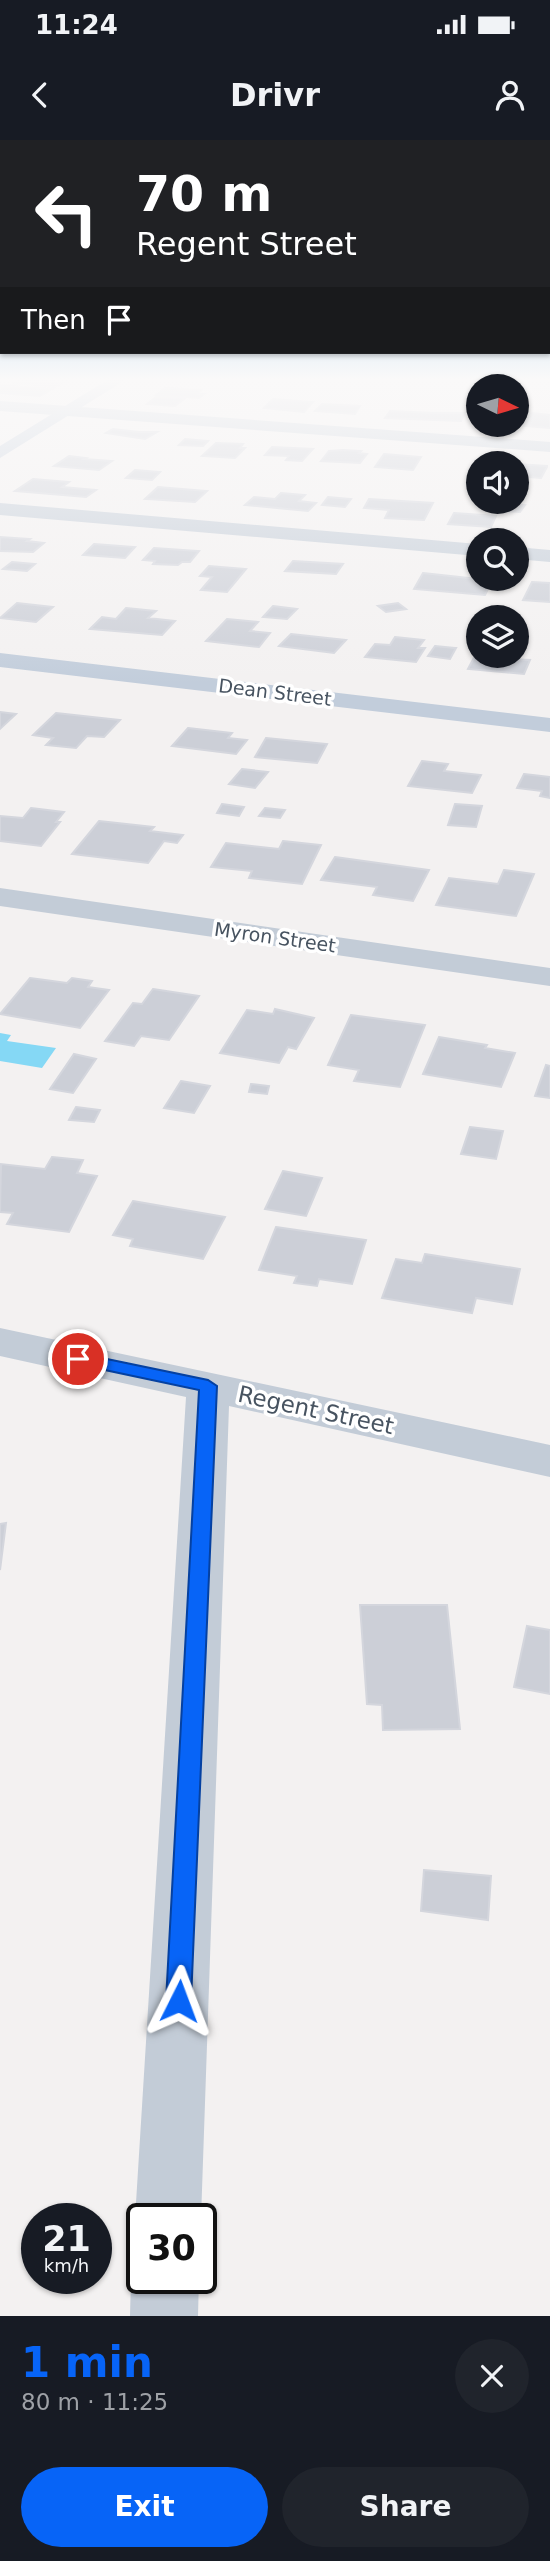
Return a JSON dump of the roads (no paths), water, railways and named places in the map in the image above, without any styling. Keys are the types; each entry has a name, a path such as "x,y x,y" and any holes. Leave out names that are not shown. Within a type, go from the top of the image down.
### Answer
{"street":[{"path":"0,509 466,549"},
{"path":"529,554 550,556"},
{"name":"Dean Street","path":"0,660 550,724"},
{"name":"Myron Street","path":"0,897 550,977"},
{"name":"Regent Street","path":"0,1342 550,1461"},
{"path":"169,2203 208,1386"},
{"path":"164,2316 165,2294"}],"water":[{"path":"0,1033 11,1035 7,1041 56,1048 42,1068 0,1061"}]}
